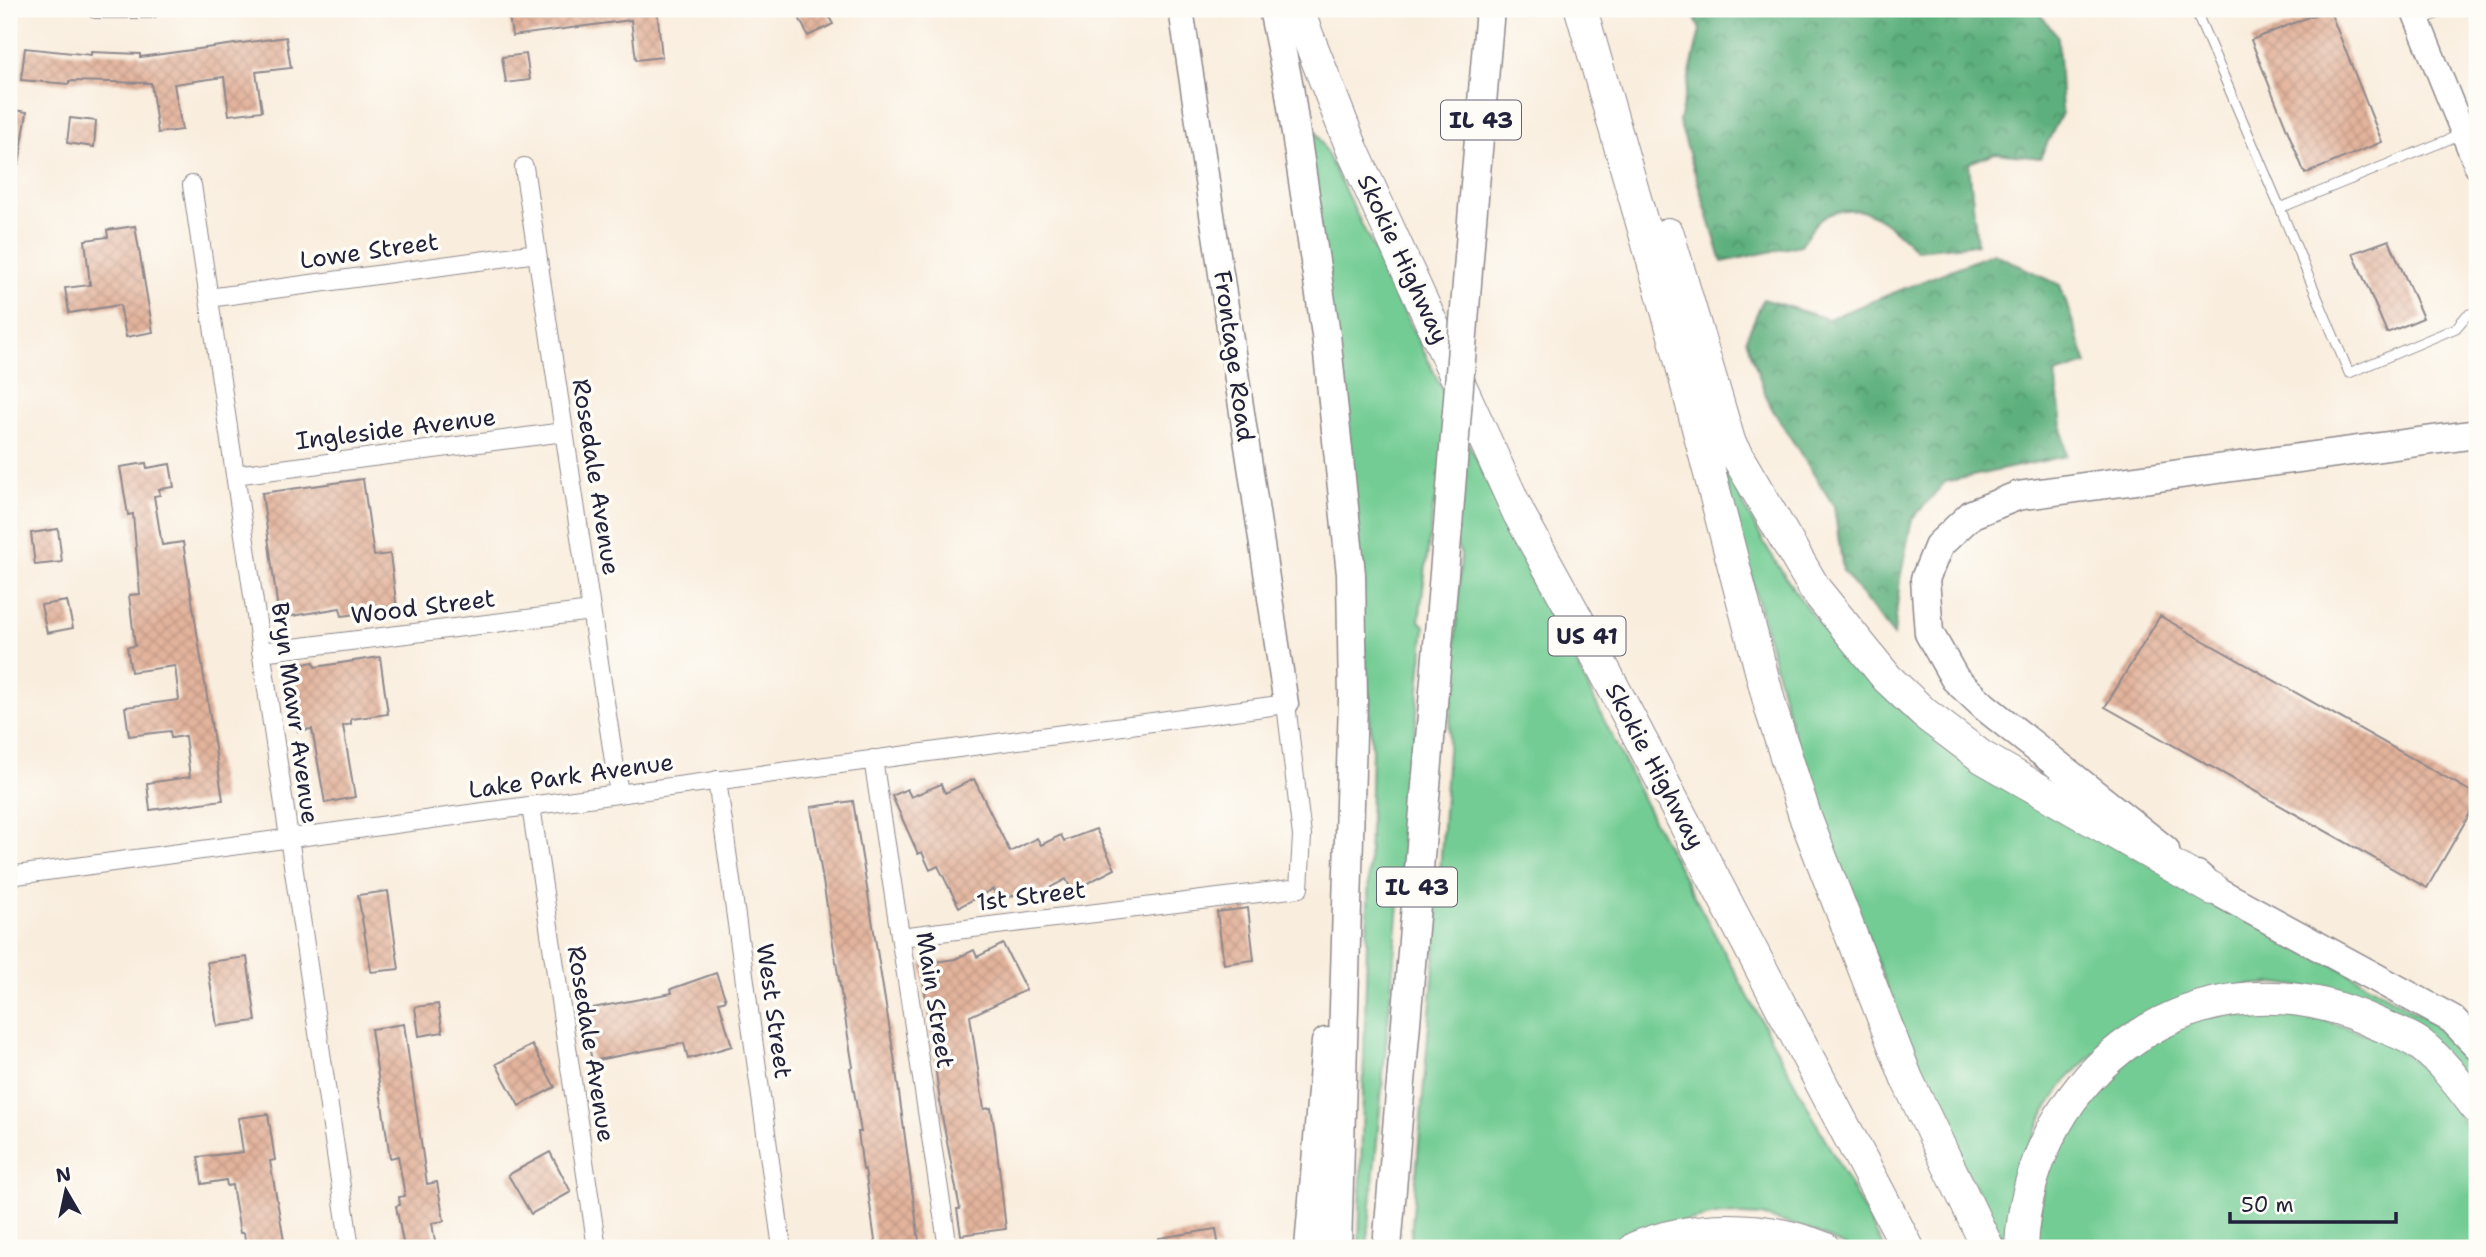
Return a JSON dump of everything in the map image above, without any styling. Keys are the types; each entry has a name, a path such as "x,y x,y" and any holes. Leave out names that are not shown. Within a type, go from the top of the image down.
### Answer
{"highway":[{"name":"Skokie Highway","path":"1297,9 1353,151 1519,514 1581,626 1908,1248"},
{"path":"1581,9 1672,328 1771,709 1806,819 1907,1079 1988,1248"},
{"path":"1590,9 1627,98 1730,444 1815,589 1887,678 1925,713 1982,757 2213,888"},
{"path":"2021,1248 2023,1214 2031,1176 2045,1140 2074,1092 2104,1062 2143,1032 2172,1018 2212,1005 2252,999 2294,999 2341,1007 2420,1044 2477,1108"},
{"path":"1635,1248 1661,1237 1740,1228 1824,1248"}],"main road":[{"name":"IL 43","path":"1273,9 1289,87 1326,335 1351,574 1353,681 1337,1248"},
{"name":"IL 43","path":"1387,1248 1490,9"},
{"path":"2477,433 2017,496 1972,514 1939,545 1925,579 1929,633 1955,679 2213,888 2452,1018 2477,1045"},
{"path":"1309,1248 1327,1032 1346,947"}],"street":[{"path":"102,9 151,9"},
{"name":"Frontage Road","path":"1181,9 1286,704"},
{"path":"2415,15 2477,167"},
{"name":"Rosedale Avenue","path":"524,167 619,794"},
{"name":"Bryn Mawr Avenue","path":"192,185 350,1248"},
{"name":"Lowe Street","path":"209,298 537,253"},
{"name":"Ingleside Avenue","path":"235,475 564,432"},
{"name":"Wood Street","path":"261,652 591,611"},
{"name":"Lake Park Avenue","path":"9,876 1286,704"},
{"name":"1st Street","path":"900,937 1299,888 1302,836 1286,704"},
{"name":"Main Street","path":"873,759 948,1248"},
{"name":"West Street","path":"717,780 782,1248"},
{"name":"Rosedale Avenue","path":"530,806 597,1248"}],"lane":[{"path":"2194,9 2348,373 2456,328 2468,315 2477,311"},
{"path":"2415,15 2448,9"},
{"path":"2280,208 2463,133"}],"green space":[{"path":"1691,9 2036,9 2058,37 2062,113 2040,158 1995,153 1969,163 1977,244 1916,250 1873,215 1848,210 1835,212 1821,219 1801,245 1722,262 1679,121 1700,30"},
{"path":"1312,123 1652,818 1884,1248 1849,1248 1805,1228 1761,1216 1721,1214 1646,1230 1603,1248 1410,1248 1433,978 1461,554 1434,502 1419,621 1425,626 1367,1248 1359,1248 1372,750 1366,664 1310,159"},
{"path":"1993,253 2060,285 2087,364 2055,374 2066,456 1945,482 1912,519 1900,579 1894,636 1843,571 1834,506 1769,404 1746,339 1763,299 1828,319"},
{"path":"1688,341 1718,444 1747,512 1794,590 1831,639 1864,675 1908,716 2434,1023 2477,1067 2477,1098 2315,989 2276,983 2238,986 2118,1032 2069,1077 2045,1111 2023,1161 2008,1243 2005,1242 1937,1118 1802,766"},
{"path":"2282,1007 2380,1038 2410,1057 2446,1093 2477,1144 2477,1248 2035,1248 2046,1164 2102,1073 2187,1020"}],"building":[{"path":"508,9 657,9 662,57 636,60 631,20 512,36"},
{"path":"795,9 825,9 833,24 808,36"},
{"path":"2329,9 2382,142 2305,174 2251,40"},
{"path":"286,37 291,68 256,72 262,111 229,115 224,77 174,84 182,130 158,133 151,83 69,81 69,84 21,80 25,48 91,55 91,52 140,54 140,57"},
{"path":"526,54 530,80 506,83 502,57"},
{"path":"9,109 27,112 19,164 9,164"},
{"path":"70,118 96,121 94,147 67,143"},
{"path":"135,226 153,332 126,337 120,305 69,313 65,288 90,285 85,240 108,237 107,230"},
{"path":"2389,240 2423,318 2387,333 2353,253"},
{"path":"146,463 147,468 170,464 174,487 159,489 160,495 154,496 162,545 183,542 223,800 150,810 147,783 190,777 185,736 171,738 170,731 129,736 125,707 179,700 175,666 131,672 127,647 135,646 129,595 140,594 133,514 128,515 120,467"},
{"path":"363,479 374,556 390,554 397,609 342,616 340,608 292,616 291,607 278,610 262,493"},
{"path":"58,529 62,562 35,565 31,533"},
{"path":"67,601 73,628 47,633 41,605"},
{"path":"2160,616 2477,795 2477,801 2427,888 2105,707"},
{"path":"380,657 388,714 351,719 351,724 343,726 355,797 325,803 312,729 298,731 287,667 314,662 315,667"},
{"path":"974,779 1010,852 1037,838 1041,845 1061,835 1064,841 1096,829 1115,869 1072,891 1066,879 1040,893 1036,886 1000,901 993,889 959,907 938,866 930,870 922,852 918,854 892,796 907,789 911,797 941,784 945,793"},
{"path":"853,801 894,1056 919,1241 876,1248 858,1132 861,1132 850,1068 853,1067 811,807"},
{"path":"388,891 399,969 371,972 358,895"},
{"path":"1248,908 1254,960 1224,964 1217,912"},
{"path":"1003,944 1026,990 970,1016 984,1109 991,1108 1006,1229 961,1235 957,1209 960,1209 942,1116 921,964 955,959 974,950 977,957"},
{"path":"247,957 256,1021 217,1026 207,962"},
{"path":"716,973 726,1000 719,1002 732,1046 688,1059 684,1043 592,1061 582,1010 672,993 671,989"},
{"path":"438,1004 443,1032 419,1036 415,1007"},
{"path":"404,1024 427,1184 437,1182 444,1221 432,1223 436,1248 404,1248 396,1206 400,1205 399,1197 405,1196 398,1156 390,1158 371,1029"},
{"path":"532,1045 555,1087 519,1106 496,1064"},
{"path":"268,1114 275,1160 270,1161 285,1246 246,1248 244,1233 240,1233 232,1185 227,1186 226,1180 202,1184 198,1157 243,1152 238,1118"},
{"path":"550,1152 571,1192 531,1214 508,1175"},
{"path":"1216,1229 1219,1248 1160,1248 1159,1238"}]}
